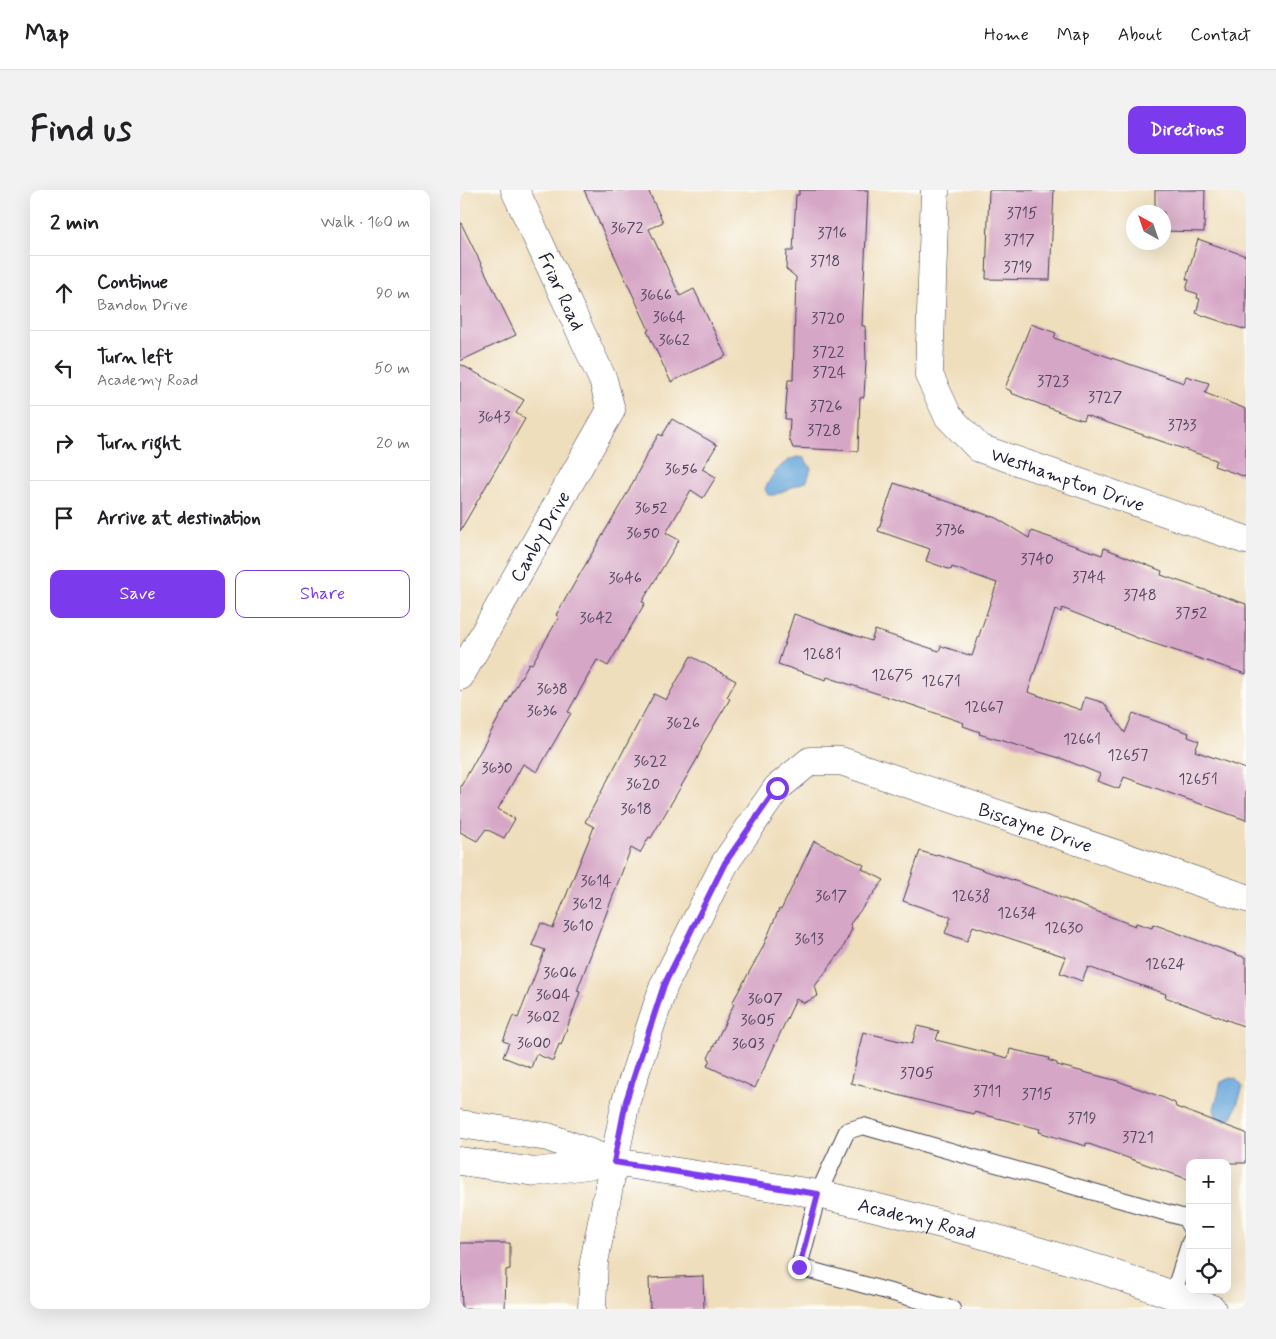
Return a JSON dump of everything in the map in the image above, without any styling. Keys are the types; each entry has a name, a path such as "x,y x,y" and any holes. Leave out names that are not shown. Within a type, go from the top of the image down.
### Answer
{"street":[{"name":"Friar Road","path":"515,190 603,380 607,393"},
{"name":"Westhampton Drive","path":"935,190 929,375 948,416 978,448 1246,540"},
{"name":"Canby Drive","path":"460,676 611,410 607,393"},
{"name":"Biscayne Drive","path":"614,1162 626,1101 664,985 725,863 777,788 810,761 842,761 1246,898"},
{"name":"Academy Road","path":"460,1124 548,1137 614,1162 818,1194 977,1233 1105,1271 1205,1308"},
{"name":"Academy Road","path":"460,1161 535,1172 614,1162"},
{"path":"592,1309 594,1262 614,1162"}],"lane":[{"path":"952,1309 799,1267 818,1194 847,1131 863,1126 1186,1220"},
{"path":"1173,1295 1188,1249"}],"water":[{"path":"797,457 804,458 811,468 807,481 774,495 768,495 765,489 774,474 786,462"},
{"path":"1231,1078 1236,1079 1243,1087 1233,1116 1225,1121 1216,1117 1214,1109 1221,1082"}],"building":[{"path":"584,190 648,190 663,222 649,229 680,296 694,289 726,356 671,382"},
{"path":"799,190 868,190 862,326 865,326 866,362 864,397 860,398 858,451 793,448 789,438 790,419 785,419 788,380 793,380 796,277 786,269 787,251 793,251 796,195 799,195"},
{"path":"989,190 1054,190 1050,280 986,279"},
{"path":"1155,190 1205,190 1204,232 1171,231 1171,205 1155,205"},
{"path":"460,221 516,335 460,361"},
{"path":"1198,239 1246,256 1246,330 1196,313 1200,299 1197,298 1198,294 1186,290 1189,280 1186,279"},
{"path":"1031,324 1056,333 1054,338 1184,383 1186,376 1209,383 1205,393 1246,409 1246,477 1214,466 1216,460 1085,415 1083,420 1070,416 1011,393 1011,391 1005,388"},
{"path":"460,364 524,400 516,413 525,419 460,531"},
{"path":"672,419 717,445 702,469 716,477 703,498 691,490 666,533 679,540 642,602 645,603 608,666 597,660 568,712 571,713 537,772 523,764 498,809 515,819 504,838 486,829 477,841 460,832 460,788 529,663 532,664 559,617 556,615 629,490 647,454 659,434 662,436"},
{"path":"894,483 996,518 1029,538 1031,531 1102,555 1104,548 1162,571 1161,575 1246,604 1246,674 1140,639 1062,608 1061,612 1055,610 1028,692 1081,710 1085,697 1104,703 1125,733 1133,713 1189,733 1188,737 1199,741 1195,751 1246,769 1246,820 1124,777 1119,789 1097,781 1100,774 1063,759 979,734 980,732 963,726 964,723 918,707 827,677 826,680 778,664 794,614 871,641 875,630 939,651 941,646 972,656 997,583 952,567 951,570 926,561 930,549 878,531"},
{"path":"691,656 736,681 727,697 730,699 651,838 649,837 640,853 631,848 577,991 580,992 561,1045 559,1044 553,1061 536,1054 531,1068 503,1057 509,1043 503,1041 513,1016 518,1018 545,950 532,945 541,923 553,928 594,827 585,822 654,694 666,700"},
{"path":"814,841 864,865 862,869 884,880 850,924 852,929 842,950 815,986 818,996 804,1003 796,999 755,1088 707,1066 710,1059 708,1058 734,1004 732,1003 762,949 779,909 781,910"},
{"path":"920,851 936,856 937,854 1038,889 1135,926 1136,923 1152,928 1153,924 1246,958 1246,1027 1165,997 1166,994 1088,967 1082,981 1060,973 1066,957 973,926 967,941 945,933 951,917 903,901"},
{"path":"917,1026 939,1031 936,1040 1008,1058 1010,1049 1049,1058 1048,1060 1057,1063 1057,1065 1118,1081 1164,1098 1175,1103 1176,1107 1246,1133 1246,1163 1231,1163 1231,1159 1186,1159 1186,1179 1086,1143 1086,1146 1039,1132 1040,1129 851,1083 863,1032 912,1044"},
{"path":"460,1243 510,1243 510,1269 506,1270 505,1309 462,1309"},
{"path":"703,1276 704,1309 650,1309 649,1278"}],"route":[{"path":"777,788 725,863 664,985 626,1101 614,1162 818,1194 799,1267"}]}
